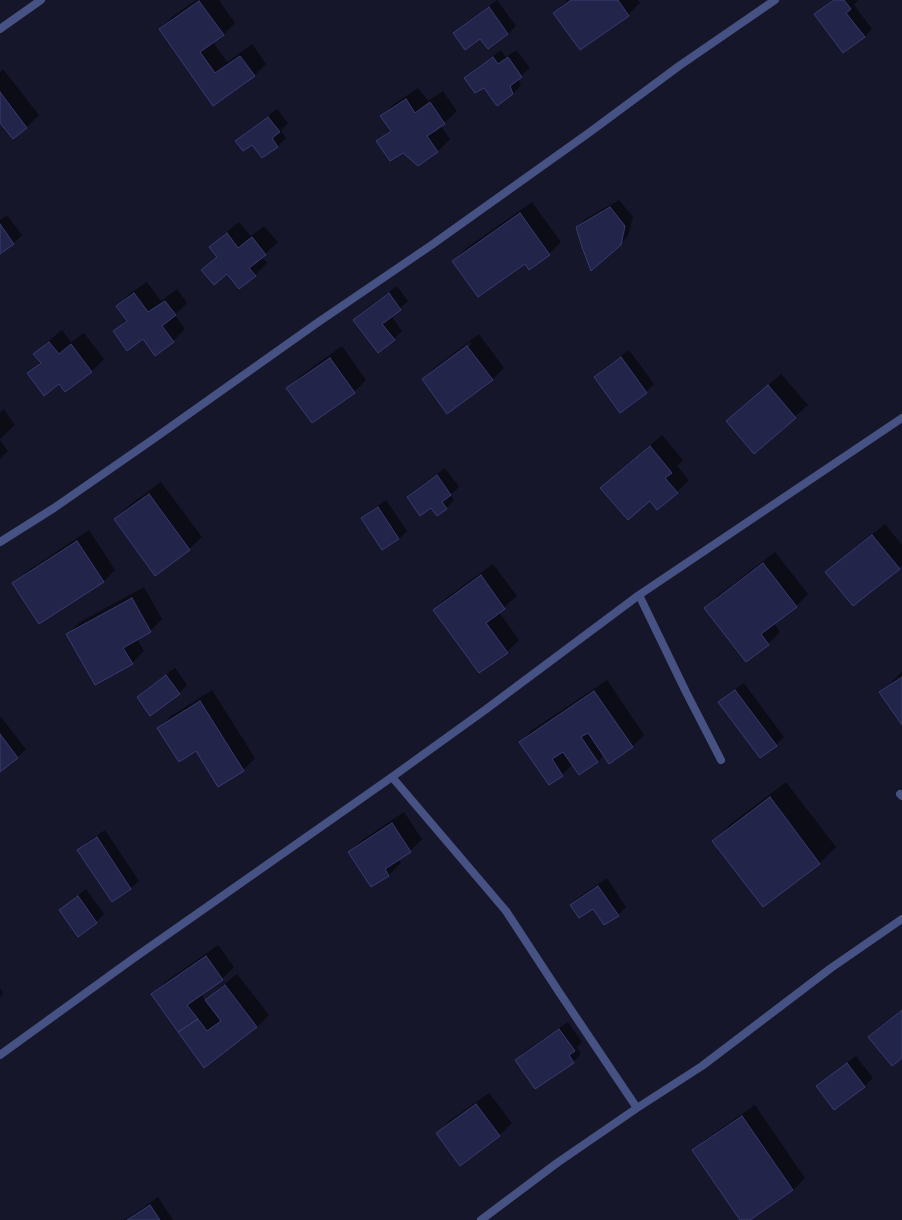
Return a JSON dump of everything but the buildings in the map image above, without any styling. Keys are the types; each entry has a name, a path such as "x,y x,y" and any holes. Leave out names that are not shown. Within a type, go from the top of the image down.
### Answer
{"street":[{"path":"0,29 41,0"},
{"path":"0,542 54,508 433,244 679,66 775,0"},
{"path":"0,1055 140,953 392,777 485,710 639,595 902,418"},
{"path":"639,595 721,760"},
{"path":"392,777 506,911 637,1108"},
{"path":"481,1220 557,1163 637,1108 702,1066 831,968 902,919"}]}
